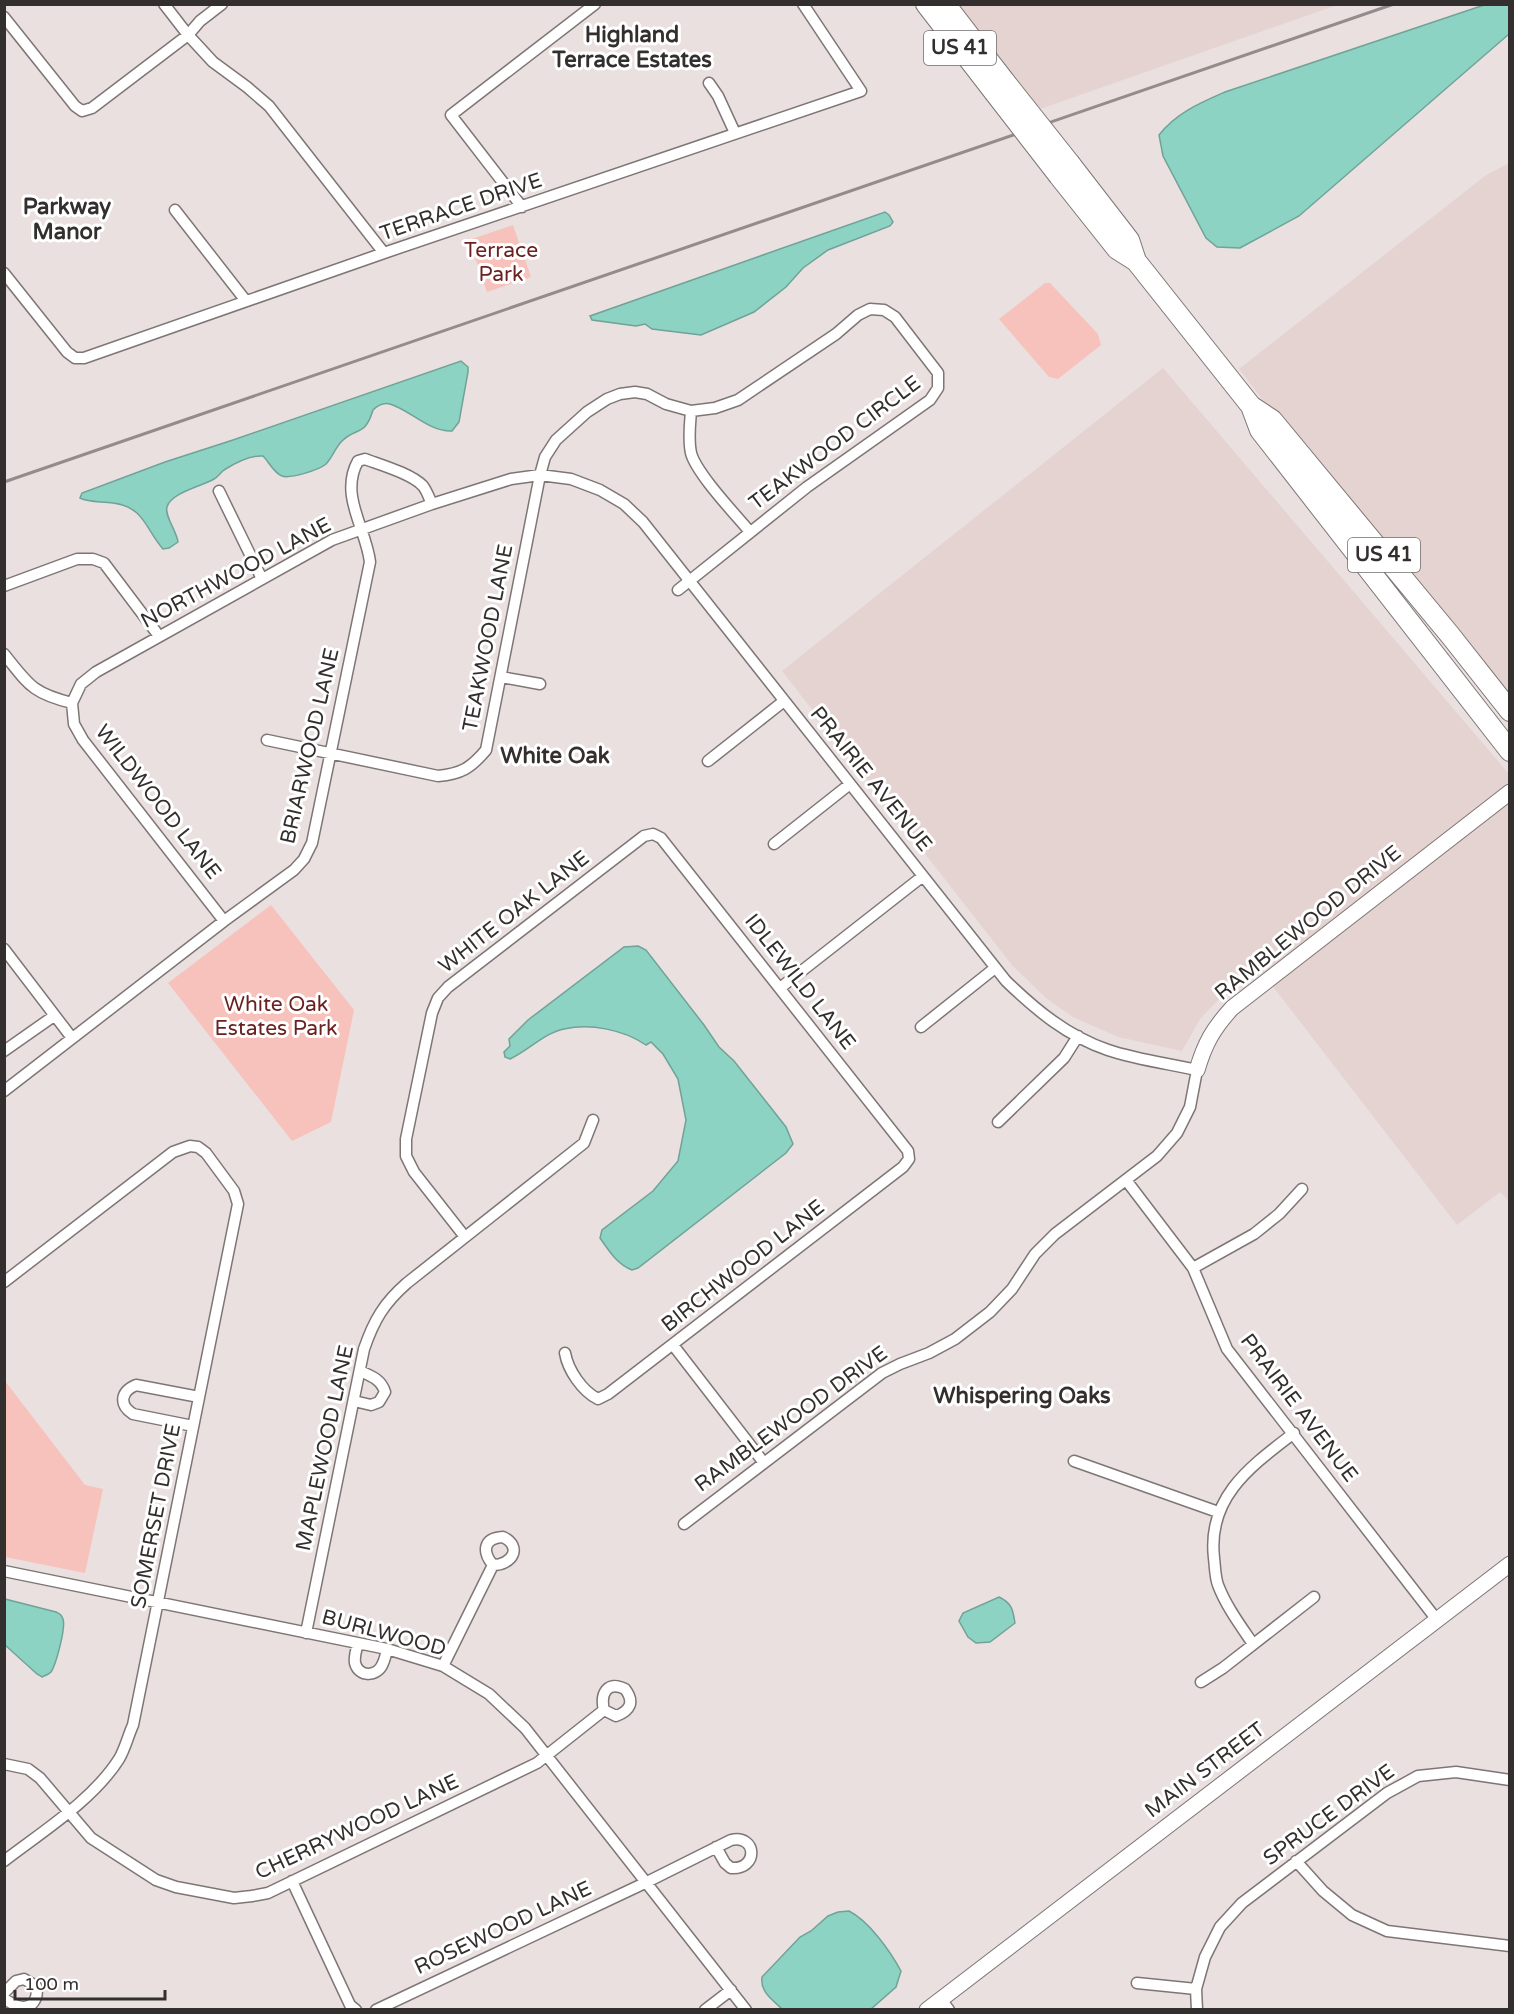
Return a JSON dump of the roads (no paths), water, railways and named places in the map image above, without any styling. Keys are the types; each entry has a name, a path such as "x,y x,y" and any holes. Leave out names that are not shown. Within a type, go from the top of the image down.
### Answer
{"highway":[{"name":"US 41","path":"926,4 1000,87 1065,170 1129,240 1136,261 1251,406 1260,430 1509,751"},
{"name":"US 41","path":"945,4 1000,87"},
{"name":"US 41","path":"1251,406 1272,420 1450,634 1509,711"}],"street":[{"path":"164,4 213,62 248,87 268,106 384,253"},
{"path":"4,17 75,106 82,111 92,108 188,35 200,21 222,4"},
{"path":"522,207 451,115 595,4"},
{"name":"TERRACE DRIVE","path":"4,273 67,352 75,358 84,358 384,253 861,91 803,4"},
{"path":"709,82 735,133"},
{"path":"175,210 246,301"},
{"name":"TEAKWOOD CIRCLE","path":"540,475 545,457 556,440 587,412 607,399 635,392 647,394 666,404 691,411 715,408 738,400 837,334 858,315 870,309 884,310 895,316 938,373 938,388 930,400 807,487 678,590"},
{"path":"691,411 689,440 692,456 700,470 750,532"},
{"name":"BRIARWOOD LANE","path":"4,1091 294,870 304,859 312,843 370,562 368,546 352,504 353,470 358,461 365,459 417,480 425,488 432,504"},
{"name":"NORTHWOOD LANE","path":"72,702 81,684 96,672 333,540 511,478 540,475"},
{"name":"PRAIRIE AVENUE","path":"540,475 571,479 600,490 624,504 643,522 995,968 1034,1008 1065,1030 1108,1050 1197,1070"},
{"name":"TEAKWOOD LANE","path":"267,741 438,776 456,774 474,764 486,750 540,475"},
{"path":"219,491 261,579"},
{"path":"4,586 77,559 93,559 104,563 159,636"},
{"path":"4,654 37,691 50,698 72,702"},
{"path":"501,677 540,684"},
{"path":"708,761 784,701"},
{"name":"WILDWOOD LANE","path":"72,702 74,724 83,740 225,921"},
{"path":"774,844 850,784"},
{"name":"RAMBLEWOOD DRIVE","path":"684,1524 882,1373 955,1339 990,1312 1012,1289 1035,1254 1055,1234 1157,1156 1177,1133 1190,1107 1203,1049 1214,1028 1233,1008 1509,792"},
{"name":"IDLEWILD LANE","path":"653,834 661,838 780,988 908,1151 909,1159"},
{"name":"WHITE OAK LANE","path":"465,1237 414,1172 406,1156 406,1139 432,1013 438,998 448,987 644,836 653,834"},
{"path":"780,988 923,876"},
{"path":"4,949 72,1038"},
{"path":"921,1027 995,968"},
{"path":"4,1052 54,1016"},
{"path":"998,1122 1064,1058 1078,1036"},
{"name":"MAPLEWOOD LANE","path":"306,1632 360,1371 368,1338 380,1312 406,1283 584,1143 592,1120"},
{"name":"SOMERSET DRIVE","path":"4,1282 173,1152 190,1146 198,1147 234,1191 238,1204 133,1725 120,1757 102,1783 4,1861"},
{"name":"BIRCHWOOD LANE","path":"565,1353 567,1366 590,1395 598,1399 608,1394 903,1167 909,1159"},
{"name":"PRAIRIE AVENUE","path":"1126,1180 1192,1268 1227,1349 1437,1620"},
{"path":"1192,1268 1254,1234 1278,1214 1302,1189"},
{"path":"673,1345 764,1463"},
{"path":"354,1401 371,1405 379,1402 385,1392 377,1379 360,1371"},
{"path":"193,1426 133,1414 122,1403 123,1395 128,1388 136,1385 199,1397"},
{"path":"1253,1644 1232,1614 1217,1582 1213,1548 1218,1512 1235,1485 1262,1458 1294,1433"},
{"path":"1074,1461 1218,1512"},
{"name":"MAIN STREET","path":"927,2010 945,2004 1509,1564"},
{"path":"443,1666 493,1565"},
{"name":"BURLWOOD","path":"4,1570 387,1649 443,1666 489,1694 525,1728 746,2010"},
{"path":"1201,1682 1223,1668 1314,1597"},
{"path":"358,1644 356,1664 359,1670 369,1675 380,1670 384,1664 387,1649"},
{"name":"CHERRYWOOD LANE","path":"4,1764 28,1769 40,1778 91,1838 156,1880 176,1887 234,1898 268,1893 527,1768 547,1756 604,1710"},
{"name":"SPRUCE DRIVE","path":"1197,2010 1196,1989 1205,1957 1221,1927 1242,1902 1387,1793 1418,1776 1456,1772 1509,1780"},
{"name":"ROSEWOOD LANE","path":"376,2010 716,1847"},
{"path":"1296,1861 1323,1892 1352,1915 1387,1931 1509,1946"},
{"path":"292,1881 351,2005 356,2010"},
{"path":"4,1993 16,1981 24,1979 36,1986 38,1993 36,2000 25,2008 4,1999"},
{"path":"1137,1983 1196,1989"},
{"path":"705,2010 730,1990"}],"railway":[{"path":"4,482 1394,4"}],"district":[{"name":"Highland Terrace Estates","path":"632,48"},
{"name":"Parkway Manor","path":"67,220"},
{"name":"White Oak","path":"555,756"},
{"name":"Whispering Oaks","path":"1022,1396"}],"park label":[{"name":"Terrace Park","path":"501,262"},
{"name":"White Oak Estates Park","path":"276,1016"}]}
